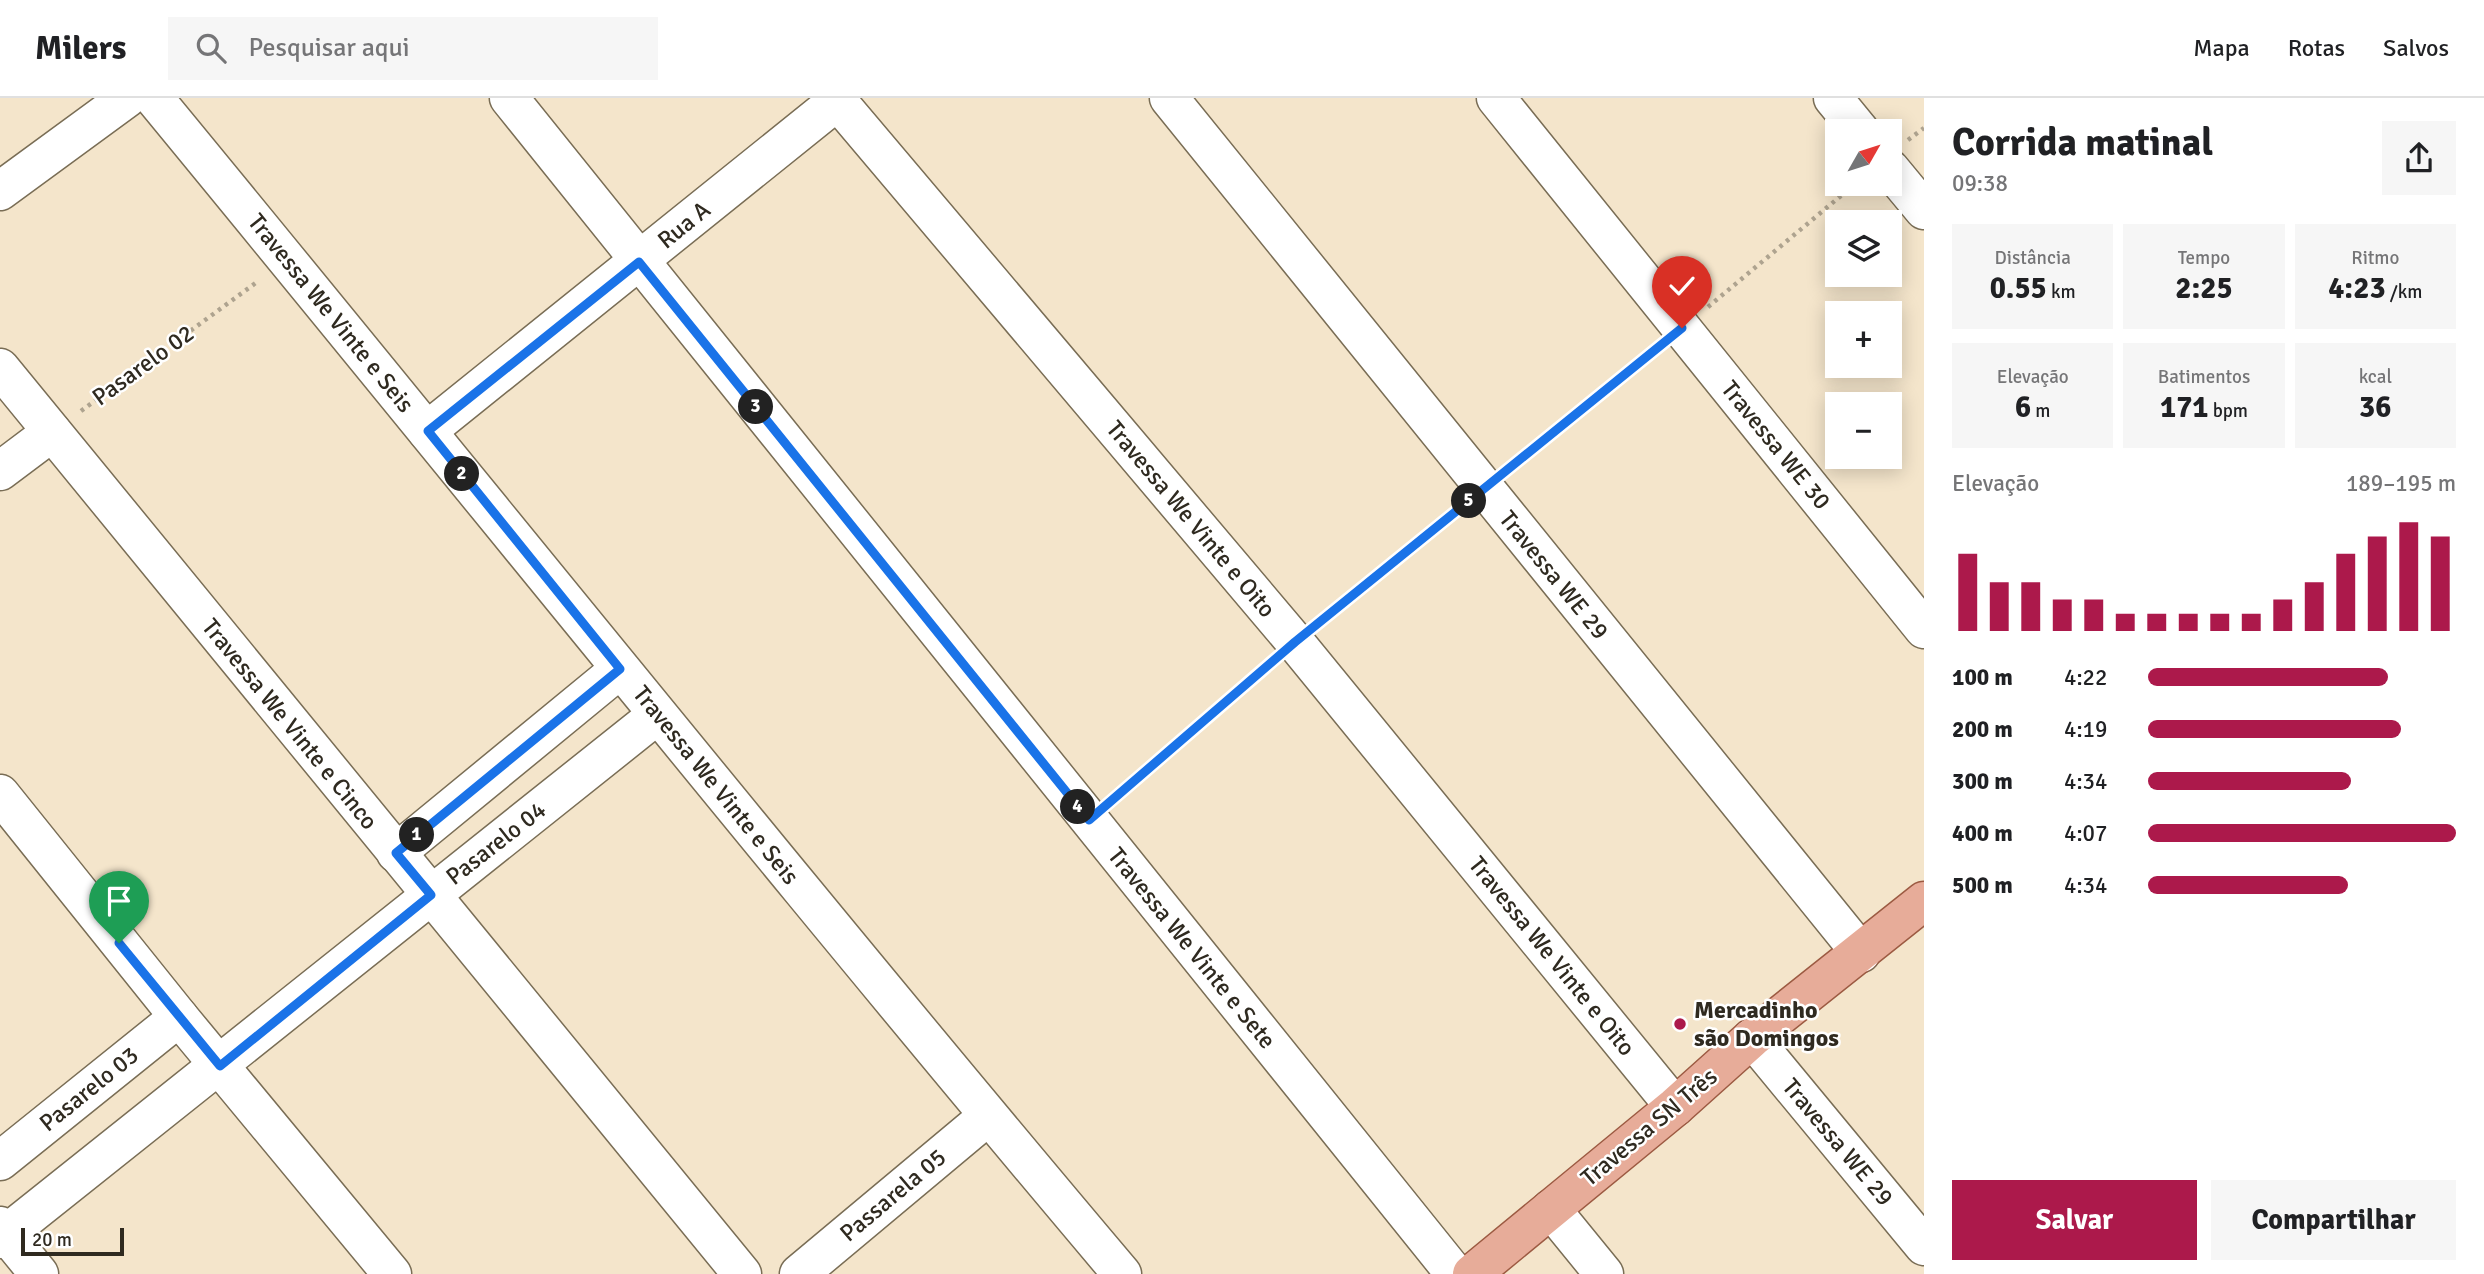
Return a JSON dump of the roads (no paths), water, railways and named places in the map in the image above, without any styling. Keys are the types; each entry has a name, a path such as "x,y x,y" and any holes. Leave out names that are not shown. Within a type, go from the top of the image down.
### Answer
{"main road":[{"name":"Travessa SN Três","path":"1472,1274 1675,1107 1752,1038 1924,901"}],"street":[{"path":"0,191 127,98"},
{"name":"Travessa We Vinte e Seis","path":"154,98 657,715 1122,1274"},
{"name":"Travessa We Vinte e Sete","path":"509,98 1455,1274"},
{"name":"Travessa WE 29","path":"1169,98 1861,953"},
{"name":"Travessa WE 30","path":"1496,98 1924,629"},
{"path":"1833,98 1850,119"},
{"name":"Rua A","path":"428,431 838,99"},
{"name":"Travessa We Vinte e Oito","path":"838,99 1295,642 1675,1107"},
{"path":"1902,183 1924,210"},
{"name":"Travessa We Vinte e Cinco","path":"0,368 742,1274"},
{"path":"0,471 52,432"},
{"path":"396,853 620,669"},
{"name":"Pasarelo 04","path":"2,1233 220,1066 657,715"},
{"path":"0,794 179,1017 393,1274"},
{"name":"Pasarelo 03","path":"0,1161 179,1017"},
{"name":"Travessa WE 29","path":"1752,1038 1924,1246"},
{"name":"Passarela 05","path":"799,1274 988,1116"},
{"path":"1551,1209 1604,1274"},
{"path":"2,1233 39,1274"}],"place":[{"name":"Mercadinho são Domingos","path":"1680,1024"}]}
